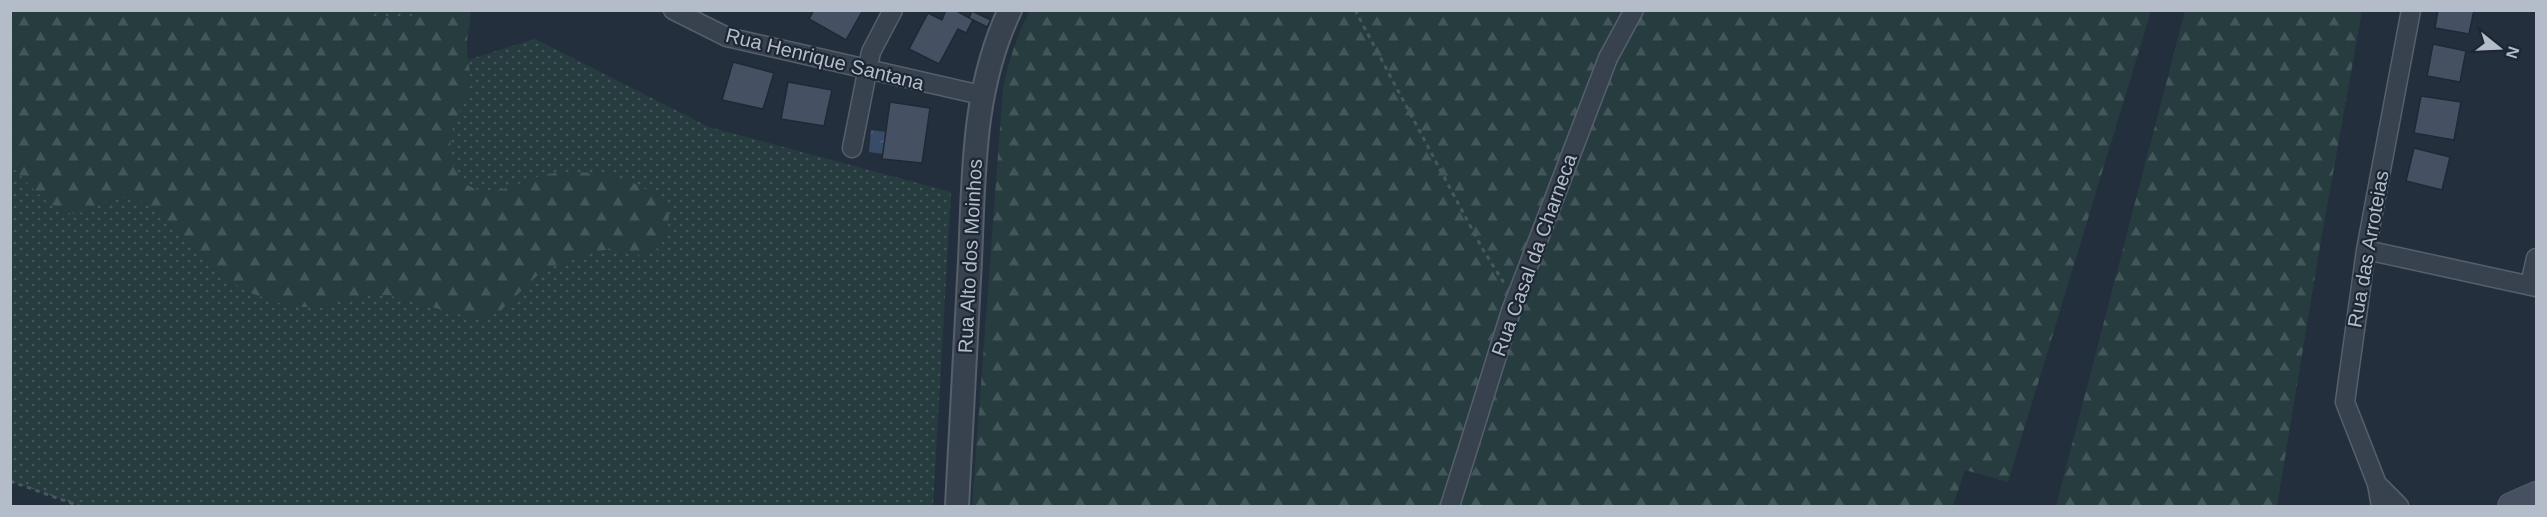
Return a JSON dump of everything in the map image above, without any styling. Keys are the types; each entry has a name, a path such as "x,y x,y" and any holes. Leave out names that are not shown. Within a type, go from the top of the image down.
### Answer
{"main road":[{"path":"2511,507 2536,495"}],"street":[{"name":"Rua Henrique Santana","path":"673,10 727,37 866,71 981,95"},
{"path":"852,148 871,52 893,10"},
{"name":"Rua Alto dos Moinhos","path":"957,507 981,95 989,62 1010,10"},
{"name":"Rua Casal da Charneca","path":"1450,507 1515,300 1608,58 1634,10"},
{"name":"Rua das Arroteias","path":"2380,507 2377,484 2345,402 2366,250 2411,10"},
{"path":"2366,250 2533,286 2536,258"},
{"name":"Rua das Arroteias","path":"2377,484 2399,507"}],"path":[{"path":"1355,10 1482,248 1515,300"},
{"path":"10,481 79,507"}],"green space":[{"path":"349,10 395,18 413,15 420,11 470,11 467,51 470,78 465,100 451,137 453,161 456,170 466,184 476,189 496,191 544,175 567,172 608,176 632,182 646,189 669,212 665,239 658,248 645,257 611,248 555,265 539,274 499,312 480,318 388,295 368,296 312,307 291,307 253,294 236,285 152,207 136,200 123,198 112,199 85,212 75,214 64,212 44,199 11,166 11,11"},
{"path":"349,11 420,11 413,15 395,18"},
{"path":"1030,11 2151,11 2008,482 1965,470 1953,506 972,506 1003,88 1014,48"},
{"path":"2185,11 2362,11 2277,506 2056,506"},
{"path":"535,39 709,127 951,192 933,506 79,506 11,481 10,67 325,104"}],"water":[{"path":"871,130 886,132 884,154 869,152"}],"building":[{"path":"814,10 863,10 846,40 809,19"},
{"path":"946,10 955,10 973,20 966,33 958,29 939,64 909,49 928,13 942,20"},
{"path":"2438,10 2474,10 2469,34 2435,28"},
{"path":"972,11 991,20 987,27 969,18"},
{"path":"2433,44 2466,51 2460,82 2427,76"},
{"path":"733,62 774,73 763,109 722,100"},
{"path":"788,82 832,90 824,126 781,119"},
{"path":"2421,96 2461,102 2454,140 2414,133"},
{"path":"890,102 930,108 922,163 882,159"},
{"path":"2414,148 2450,157 2442,190 2406,181"}]}
